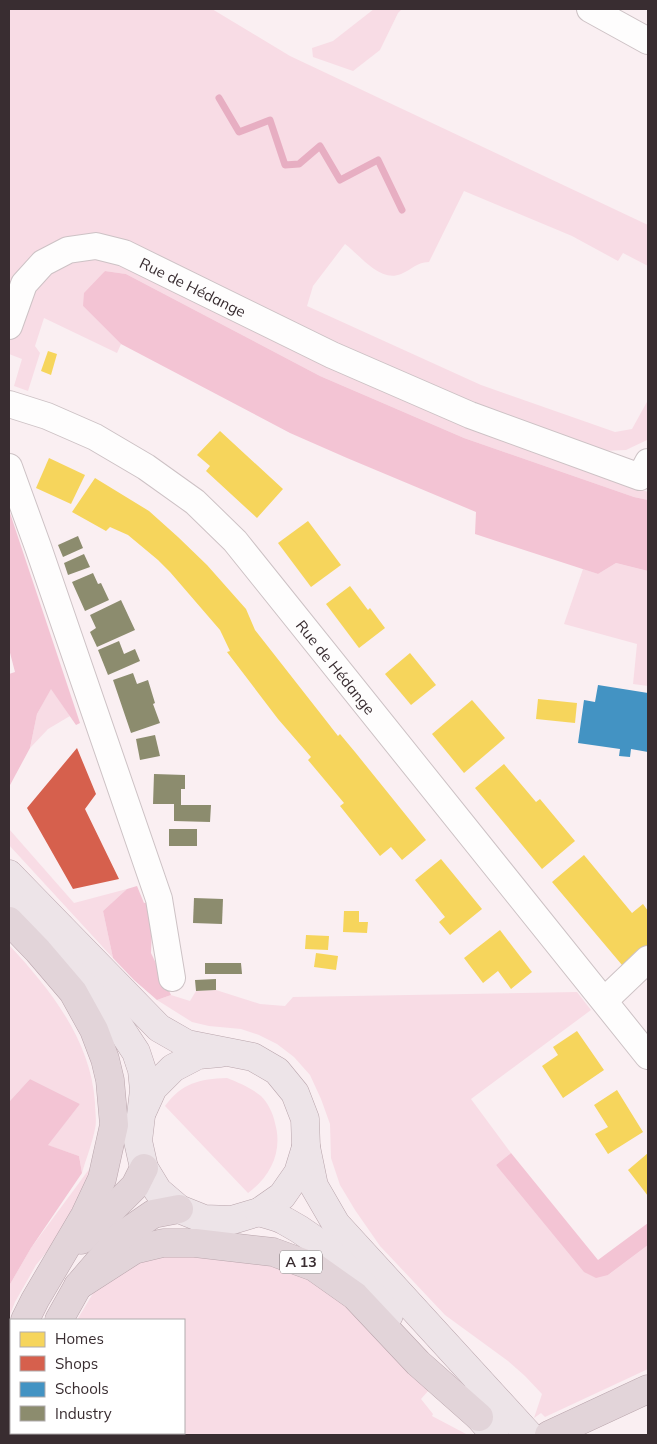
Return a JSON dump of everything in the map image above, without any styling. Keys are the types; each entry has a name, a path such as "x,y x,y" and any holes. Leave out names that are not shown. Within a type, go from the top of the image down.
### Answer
{"highway":[{"path":"9,921 73,992 94,1030 105,1059 110,1080 114,1125 102,1179 85,1214 26,1319"},
{"path":"54,1267 134,1186 144,1168"},
{"name":"A 13","path":"60,1319 78,1286 121,1236 153,1214 179,1208"},
{"name":"A 13","path":"78,1286 134,1250 164,1243 195,1243 273,1252 314,1267 355,1296 418,1363 487,1426"},
{"path":"593,1427 648,1390"},
{"path":"549,1435 593,1427 648,1407"}],"main road":[{"path":"9,874 159,1028 187,1044 253,1057 277,1071 295,1093 305,1119 306,1146 314,1186 336,1224 530,1435"},
{"path":"9,903 117,1023 136,1052 142,1070 144,1090 138,1141 144,1168 158,1191 179,1208 204,1219 232,1220 259,1212 282,1196 298,1174 306,1146"},
{"path":"141,1113 153,1088 173,1068 198,1056 226,1052"},
{"path":"259,1212 284,1220 326,1248 362,1283 487,1426"}],"street":[{"path":"590,9 648,41"},
{"name":"Rue de Hédange","path":"9,326 24,284 43,263 68,250 96,246 124,253 332,355 461,412 645,473"},
{"name":"Rue de Hédange","path":"9,404 47,416 96,437 146,467 195,502 235,541 648,1056"},
{"path":"9,467 159,899 172,978"},
{"path":"605,1000 648,959"}],"shaded area":[{"path":"9,9 212,9 290,56 648,225 648,266 623,253 618,261 572,236 464,191 429,262 417,265 401,274 386,275 371,266 345,244 313,286 307,306 481,385 615,432 632,429 648,400 647,440 626,450 603,451 634,487 648,492 648,500 634,497 464,438 320,376 126,274 105,271 83,306 121,344 117,353 44,318 35,346 40,353 28,391 14,386 22,359 9,354"},
{"path":"374,9 402,9 398,13 380,50 353,71 313,57 312,48 333,41"},
{"path":"105,271 126,274 320,376 464,438 634,497 648,500 648,571 616,563 598,574 475,534 476,512 290,433 121,344 83,306 84,293"},
{"path":"9,510 80,723 76,725 51,689 37,714 30,748 9,787 9,674 15,672 9,649"},
{"path":"616,563 648,571 648,686 633,684 637,644 564,624 583,569 598,574"},
{"path":"51,688 70,716 48,729 30,748 37,714"},
{"path":"9,829 74,903 127,889 103,911 113,958 9,845"},
{"path":"137,886 144,903 153,901 151,953 171,995 157,1000 113,958 103,911 127,889"},
{"path":"9,945 39,979 66,1017 86,1058 92,1080 96,1123 82,1173 79,1156 47,1145 80,1104 30,1079 9,1102"},
{"path":"216,990 260,1004 285,1006 293,997 577,992 591,1010 471,1099 511,1153 496,1165 608,1275 648,1245 648,1369 545,1417 541,1413 534,1418 542,1394 508,1361 445,1315 380,1246 355,1210 340,1185 331,1158 330,1124 321,1099 310,1075 294,1057 277,1044 259,1035 241,1029 209,1026 192,1022 157,1000 171,995 190,1001 196,991"},
{"path":"227,1078 249,1088 264,1099 272,1112 277,1133 276,1153 269,1171 248,1193 165,1106 171,1098 185,1087 200,1081"},
{"path":"30,1079 80,1104 48,1145 79,1156 82,1173 31,1248 9,1286 9,1102"},
{"path":"97,1150 94,1173 53,1244 36,1265 15,1302 9,1317 9,1286 31,1248 90,1168"},
{"path":"511,1153 598,1260 648,1223 648,1245 608,1275 596,1278 584,1272 496,1165"},
{"path":"164,1253 271,1260 329,1285 429,1390 421,1399 433,1414 432,1416 468,1435 67,1435 185,1434 185,1319 78,1319 95,1290 118,1269"}],"building: Homes":[{"path":"48,351 57,354 51,375 41,371"},
{"path":"220,431 283,489 257,518 206,471 210,466 197,455"},
{"path":"49,458 85,475 71,504 36,488"},
{"path":"95,478 149,511 207,565 246,609 255,630 338,736 340,734 426,840 402,860 391,847 380,856 340,806 344,803 308,760 311,757 278,719 227,652 230,651 220,630 170,572 128,535 110,527 106,531 72,512"},
{"path":"308,521 341,565 311,587 278,543"},
{"path":"350,586 368,610 370,608 385,628 359,648 326,604"},
{"path":"410,653 436,685 411,705 385,674"},
{"path":"538,699 577,703 575,723 536,719"},
{"path":"472,700 505,738 464,773 432,734"},
{"path":"504,764 536,802 540,799 575,841 542,869 475,788"},
{"path":"584,855 632,913 643,904 648,911 648,944 622,965 552,882"},
{"path":"441,859 482,909 450,935 439,922 445,917 415,880"},
{"path":"344,911 359,911 359,922 368,922 367,933 343,932"},
{"path":"500,930 532,972 511,989 498,971 483,983 464,958"},
{"path":"306,935 329,936 328,950 305,949"},
{"path":"316,953 338,956 336,970 314,967"},
{"path":"577,1031 604,1070 563,1098 542,1066 558,1055 553,1047"},
{"path":"617,1090 643,1132 608,1154 595,1134 608,1127 594,1105"},
{"path":"648,1153 648,1196 628,1170"}],"building: Shops":[{"path":"77,748 96,794 85,809 119,879 73,889 27,808"}],"building: Schools":[{"path":"598,685 648,693 648,752 631,749 630,757 619,756 620,749 578,743 584,700 595,702"}],"building: Industry":[{"path":"78,536 83,548 63,557 58,545"},
{"path":"84,554 90,567 68,575 64,563"},
{"path":"93,573 98,584 101,583 109,600 85,611 72,582"},
{"path":"121,600 135,630 97,647 90,632 96,628 90,615"},
{"path":"119,641 124,654 135,649 140,661 108,675 98,650"},
{"path":"133,673 137,684 148,680 155,703 153,704 160,723 131,733 113,680"},
{"path":"155,735 160,756 140,760 136,739"},
{"path":"154,774 185,775 185,789 181,789 181,805 211,805 210,822 174,821 174,804 153,804"},
{"path":"169,829 197,829 197,846 169,846"},
{"path":"194,898 223,899 222,924 193,923"},
{"path":"205,963 241,963 242,974 205,974"},
{"path":"216,979 216,990 196,991 195,980"}],"waterway":[{"path":"219,98 239,132 270,120 285,165 299,164 320,146 340,180 378,160 402,210"}]}
